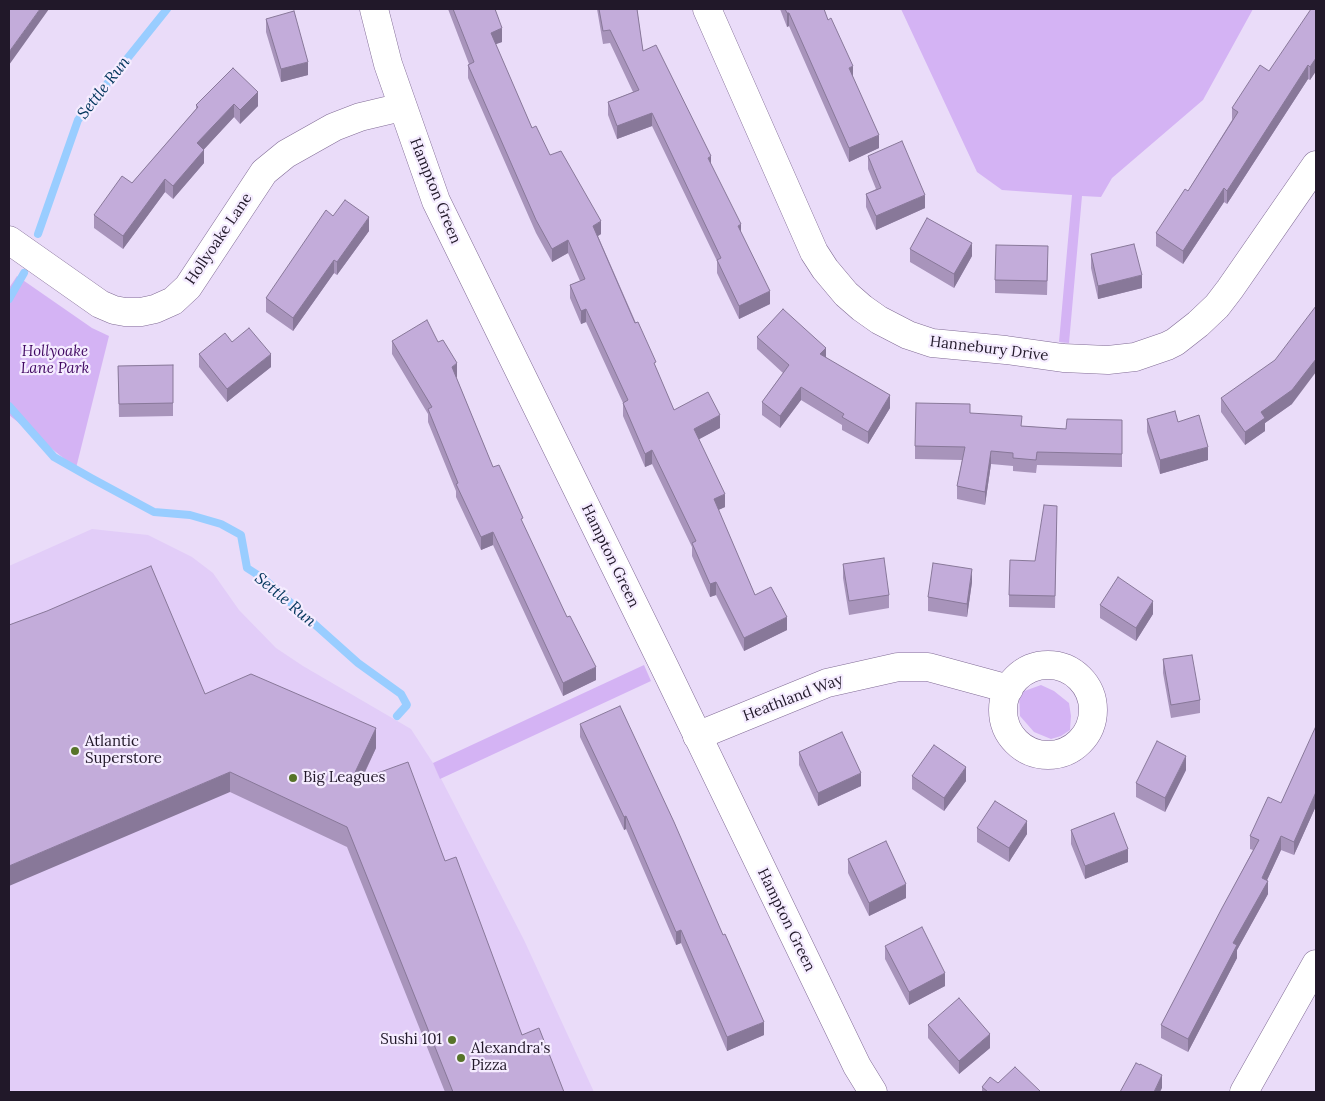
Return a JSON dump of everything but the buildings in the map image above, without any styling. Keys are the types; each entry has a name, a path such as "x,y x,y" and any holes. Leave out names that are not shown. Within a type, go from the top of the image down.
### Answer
{"street":[{"name":"Hampton Green","path":"374,9 388,64 436,202 664,666 857,1066 873,1092"},
{"name":"Hannebury Drive","path":"706,9 814,252 825,269 846,294 879,320 908,335 932,344 1006,350 1063,358 1108,360 1134,357 1167,346 1198,324 1226,295 1316,165"},
{"name":"Hollyoake Lane","path":"9,240 100,304 114,310 126,312 155,309 172,301 188,287 264,172 286,154 334,127 360,117 402,107"},
{"name":"Heathland Way","path":"697,736 827,683 898,667 928,667 1009,689"},
{"path":"1244,1092 1316,964"}],"shaded area":[{"path":"92,529 148,535 192,557 213,573 239,610 276,648 303,666 411,729 433,763 524,940 594,1092 9,1092 9,566"}],"green space":[{"path":"901,9 1253,9 1203,100 1112,178 1101,197 1082,196 1069,343 1059,342 1072,195 1002,190 977,172"},
{"name":"Hollyoake Lane Park","path":"17,276 92,328 109,336 76,468 9,415 9,288"},
{"path":"644,665 651,681 440,779 433,763"},
{"path":"1041,685 1054,691 1069,703 1071,716 1070,730 1061,736 1051,739 1034,732 1020,716 1019,693"}],"waterway":[{"name":"Settle Run","path":"38,234 78,120 167,9"},
{"name":"Settle Run","path":"9,299 24,273"},
{"name":"Settle Run","path":"9,406 54,457 91,478 154,512 190,515 221,524 241,535 247,568 264,579 358,663 401,694 407,705 397,716"}],"place":[{"name":"Atlantic Superstore","path":"75,751"},
{"name":"Big Leagues","path":"293,778"},
{"name":"Sushi 101","path":"452,1040"},
{"name":"Alexandra's Pizza","path":"461,1058"}]}
